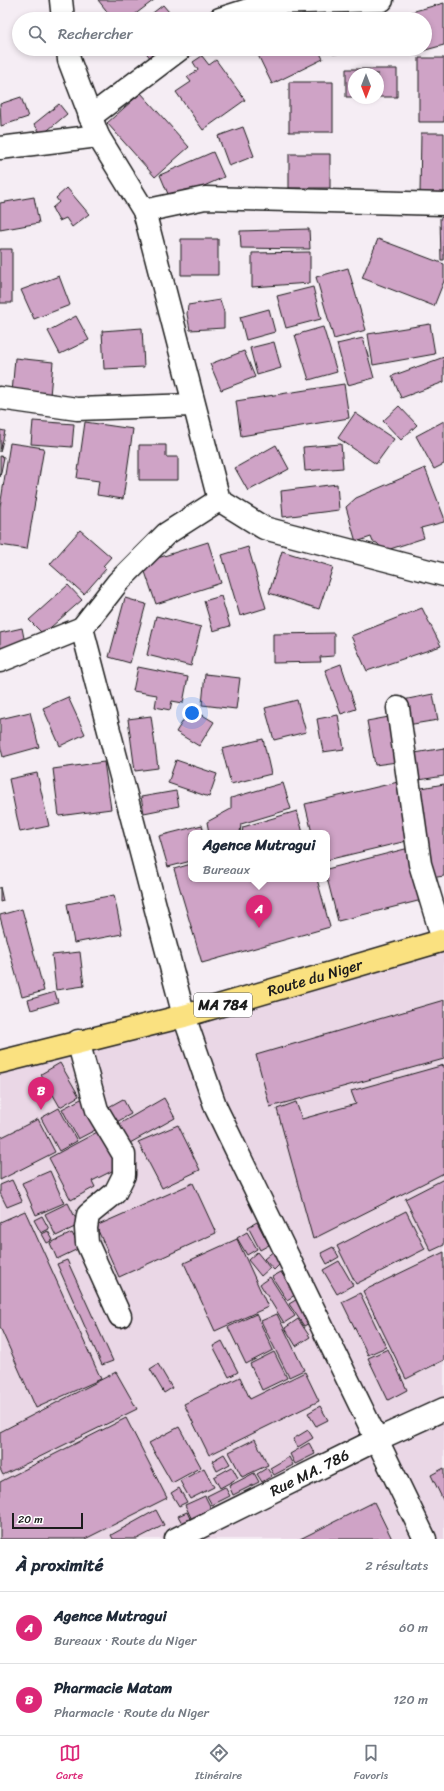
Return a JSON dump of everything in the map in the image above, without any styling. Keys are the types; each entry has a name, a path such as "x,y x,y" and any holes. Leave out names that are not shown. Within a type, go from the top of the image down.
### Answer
{"main road":[{"name":"Route du Niger","path":"0,1062 184,1016 444,940"}],"street":[{"path":"61,0 63,12"},
{"path":"242,12 270,3 382,0"},
{"path":"69,56 94,126 144,211 193,405 219,500 264,528 444,574"},
{"path":"0,148 94,126 172,56"},
{"path":"144,211 205,198 444,204"},
{"path":"0,398 77,409 193,405"},
{"path":"0,661 82,628 118,582 166,534 219,500"},
{"path":"82,628 184,1016 216,1108 425,1539"},
{"path":"398,708 420,864 444,940"},
{"path":"78,1042 98,1110 124,1154 124,1175 115,1193 88,1215 86,1228 87,1243 120,1316"},
{"name":"Rue MA. 786","path":"176,1539 376,1440 444,1409"}],"shaded area":[{"path":"444,940 444,1539 0,1539 0,1062"}],"building":[{"path":"98,0 154,0 138,12 107,12"},
{"path":"444,3 444,45 432,48 432,12 411,12"},
{"path":"163,5 169,12 154,12"},
{"path":"149,56 157,56 152,60"},
{"path":"202,56 209,65 216,60 245,100 203,130 176,92 191,82 187,77 198,70 193,62"},
{"path":"258,56 322,56 323,59 272,84"},
{"path":"419,58 444,58 444,122 419,122"},
{"path":"346,69 348,69 348,97 346,97"},
{"path":"384,69 397,69 397,97 384,97"},
{"path":"289,82 333,82 333,132 289,132"},
{"path":"141,93 189,147 155,177 107,123"},
{"path":"21,97 28,117 1,126 0,104"},
{"path":"59,104 67,114 42,135 34,124"},
{"path":"243,127 254,156 229,166 218,136"},
{"path":"421,133 444,133 444,195 420,195"},
{"path":"213,152 224,177 171,201 160,175"},
{"path":"289,154 330,154 330,188 289,188"},
{"path":"67,188 89,214 72,227 66,218 59,221 52,208 59,202 56,198"},
{"path":"34,197 39,223 0,230 0,203"},
{"path":"444,217 444,260 441,260 440,218"},
{"path":"309,229 310,249 241,248 240,231"},
{"path":"181,239 218,239 218,275 181,275"},
{"path":"378,239 444,264 444,281 434,306 362,278"},
{"path":"0,249 12,249 12,303 0,303"},
{"path":"310,252 310,283 252,287 252,253"},
{"path":"348,268 366,330 334,339 316,277"},
{"path":"59,276 70,305 34,319 21,290"},
{"path":"313,287 321,319 286,328 277,296"},
{"path":"220,300 224,312 224,328 190,330 187,314 188,305"},
{"path":"269,309 275,332 246,340 240,317"},
{"path":"76,316 89,340 60,354 48,331"},
{"path":"430,324 435,354 373,365 368,334"},
{"path":"323,327 337,372 309,380 295,335"},
{"path":"142,328 144,367 104,369 102,331"},
{"path":"363,338 374,378 348,385 337,344"},
{"path":"274,342 281,368 257,375 250,348"},
{"path":"244,351 255,377 221,390 210,364"},
{"path":"444,357 444,382 401,398 392,376"},
{"path":"15,358 53,362 50,396 12,393"},
{"path":"344,384 349,418 241,436 236,401"},
{"path":"399,406 417,425 401,440 383,421"},
{"path":"355,413 394,439 376,464 338,438"},
{"path":"33,421 74,424 72,447 31,444"},
{"path":"444,421 444,464 434,469 416,436"},
{"path":"85,422 133,429 123,499 97,495 99,481 77,478"},
{"path":"0,430 5,431 0,452"},
{"path":"10,443 44,448 27,549 0,545 0,507"},
{"path":"341,444 343,468 305,471 303,447"},
{"path":"139,445 166,445 166,457 178,457 178,480 139,480"},
{"path":"276,445 289,469 248,491 235,468"},
{"path":"0,456 4,457 0,477"},
{"path":"425,468 444,517 444,522 421,528 424,538 384,551 377,543 373,542 371,537 356,542 346,507 356,498"},
{"path":"337,484 339,510 283,517 281,491"},
{"path":"80,530 111,557 103,566 106,569 84,594 50,564"},
{"path":"208,542 221,583 156,604 142,563"},
{"path":"248,547 266,608 240,616 222,555"},
{"path":"282,551 333,567 319,609 269,593"},
{"path":"68,585 82,600 43,634 29,620"},
{"path":"221,596 230,626 213,631 204,601"},
{"path":"125,598 146,604 130,663 109,657"},
{"path":"422,608 441,646 367,671 351,636"},
{"path":"156,616 201,627 191,666 147,655"},
{"path":"22,628 25,643 0,656 0,633"},
{"path":"334,633 334,656 320,657 321,662 273,663 273,634"},
{"path":"341,664 356,709 341,714 325,670"},
{"path":"138,667 188,677 183,703 172,701 170,710 155,707 157,695 133,691"},
{"path":"205,674 240,678 236,709 202,705"},
{"path":"433,694 438,720 407,725 403,700"},
{"path":"68,697 85,734 60,746 43,708"},
{"path":"297,700 306,732 274,740 265,708"},
{"path":"191,708 214,722 199,746 176,732"},
{"path":"30,712 39,747 3,757 0,745 0,719"},
{"path":"338,715 344,749 323,752 317,719"},
{"path":"151,716 158,768 135,771 128,719"},
{"path":"389,717 397,762 375,765 367,721"},
{"path":"263,739 271,774 231,784 222,749"},
{"path":"444,748 444,776 419,780 415,753"},
{"path":"176,760 217,774 209,797 168,783"},
{"path":"104,762 111,809 59,816 53,769"},
{"path":"37,773 49,826 20,832 9,779"},
{"path":"398,782 411,840 330,859 330,830 311,830 305,804"},
{"path":"283,783 291,809 241,824 240,830 208,830 207,822 231,809 231,798"},
{"path":"444,784 444,876 431,878 416,789"},
{"path":"176,791 179,806 144,813 141,797"},
{"path":"297,811 302,830 242,830 243,827"},
{"path":"202,825 203,830 188,830 188,862 168,867 159,836"},
{"path":"409,848 422,900 338,921 328,882 330,882 330,868"},
{"path":"188,865 188,882 318,882 330,927 202,963 174,869"},
{"path":"0,887 3,901 0,902"},
{"path":"114,895 122,934 74,943 67,904"},
{"path":"22,909 44,991 22,997 0,915"},
{"path":"80,952 84,986 56,990 52,955"},
{"path":"55,992 58,1002 31,1010 28,1000"},
{"path":"444,1000 444,1059 270,1107 256,1055"},
{"path":"60,1063 79,1096 60,1107 41,1074"},
{"path":"444,1065 444,1173 313,1239 277,1109 296,1102 302,1119 356,1104 351,1091"},
{"path":"83,1098 99,1128 78,1139 62,1109"},
{"path":"164,1098 175,1118 130,1143 119,1124"},
{"path":"123,1099 131,1114 113,1124 105,1109"},
{"path":"59,1108 77,1141 59,1151 41,1118"},
{"path":"38,1119 55,1152 0,1180 0,1138"},
{"path":"178,1125 200,1170 162,1188 138,1142"},
{"path":"101,1130 120,1167 92,1181 95,1187 71,1200 49,1158"},
{"path":"50,1171 64,1203 36,1215 22,1183"},
{"path":"444,1179 444,1245 431,1251 405,1199"},
{"path":"12,1180 22,1201 7,1207 0,1193 0,1185"},
{"path":"193,1183 216,1233 119,1277 96,1226"},
{"path":"68,1203 79,1225 56,1236 45,1214"},
{"path":"25,1211 101,1379 36,1408 0,1327 0,1222"},
{"path":"406,1211 425,1249 356,1284 337,1246"},
{"path":"42,1216 49,1229 41,1233 34,1220"},
{"path":"257,1222 269,1245 260,1250 248,1227"},
{"path":"48,1231 53,1240 47,1243 42,1234"},
{"path":"247,1232 257,1249 247,1255 237,1238"},
{"path":"72,1233 80,1248 57,1259 50,1243"},
{"path":"237,1239 268,1307 215,1331 184,1263"},
{"path":"333,1247 339,1257 327,1264 321,1253"},
{"path":"275,1250 284,1260 274,1270 264,1259"},
{"path":"257,1252 270,1268 261,1276 248,1260"},
{"path":"444,1252 444,1360 406,1379 363,1291"},
{"path":"67,1260 113,1361 102,1365 57,1264"},
{"path":"339,1261 353,1285 337,1294 323,1270"},
{"path":"281,1272 295,1295 287,1300 272,1277"},
{"path":"270,1277 295,1316 284,1323 260,1284"},
{"path":"360,1293 386,1347 368,1355 342,1302"},
{"path":"299,1298 313,1321 304,1326 289,1304"},
{"path":"256,1314 273,1350 246,1364 228,1327"},
{"path":"277,1314 304,1370 289,1377 261,1321"},
{"path":"298,1319 310,1337 296,1346 285,1328"},
{"path":"222,1341 238,1372 229,1377 213,1346"},
{"path":"388,1349 407,1390 388,1400 368,1358"},
{"path":"274,1352 287,1378 262,1390 250,1364"},
{"path":"158,1364 172,1388 164,1393 150,1369"},
{"path":"116,1372 137,1409 3,1475 0,1469 0,1432"},
{"path":"305,1372 319,1401 209,1455 184,1404 240,1377 250,1399"},
{"path":"320,1406 328,1420 316,1426 308,1413"},
{"path":"126,1418 167,1498 85,1539 0,1539 0,1482"},
{"path":"179,1427 201,1467 172,1483 149,1443"},
{"path":"308,1430 313,1438 298,1447 293,1439"},
{"path":"255,1439 268,1465 242,1477 229,1452"},
{"path":"309,1443 315,1454 295,1464 290,1454"},
{"path":"224,1454 230,1464 217,1471 212,1461"},
{"path":"289,1457 293,1465 274,1475 270,1468"},
{"path":"232,1467 238,1478 220,1488 214,1477"},
{"path":"204,1468 214,1487 190,1499 180,1481"},
{"path":"267,1468 272,1476 262,1482 257,1474"},
{"path":"444,1468 444,1502 431,1475"},
{"path":"254,1473 259,1482 233,1495 229,1486"},
{"path":"225,1487 230,1496 212,1505 207,1496"},
{"path":"179,1488 187,1502 179,1506 171,1493"},
{"path":"205,1496 214,1514 194,1524 185,1505"},
{"path":"374,1502 392,1539 300,1539"},
{"path":"156,1510 164,1525 137,1539 113,1539 111,1535"},
{"path":"187,1512 193,1525 185,1528 178,1516"}],"place":[{"name":"Agence Mutragui","path":"259,928"},
{"name":"Pharmacie Matam","path":"41,1110"}]}
